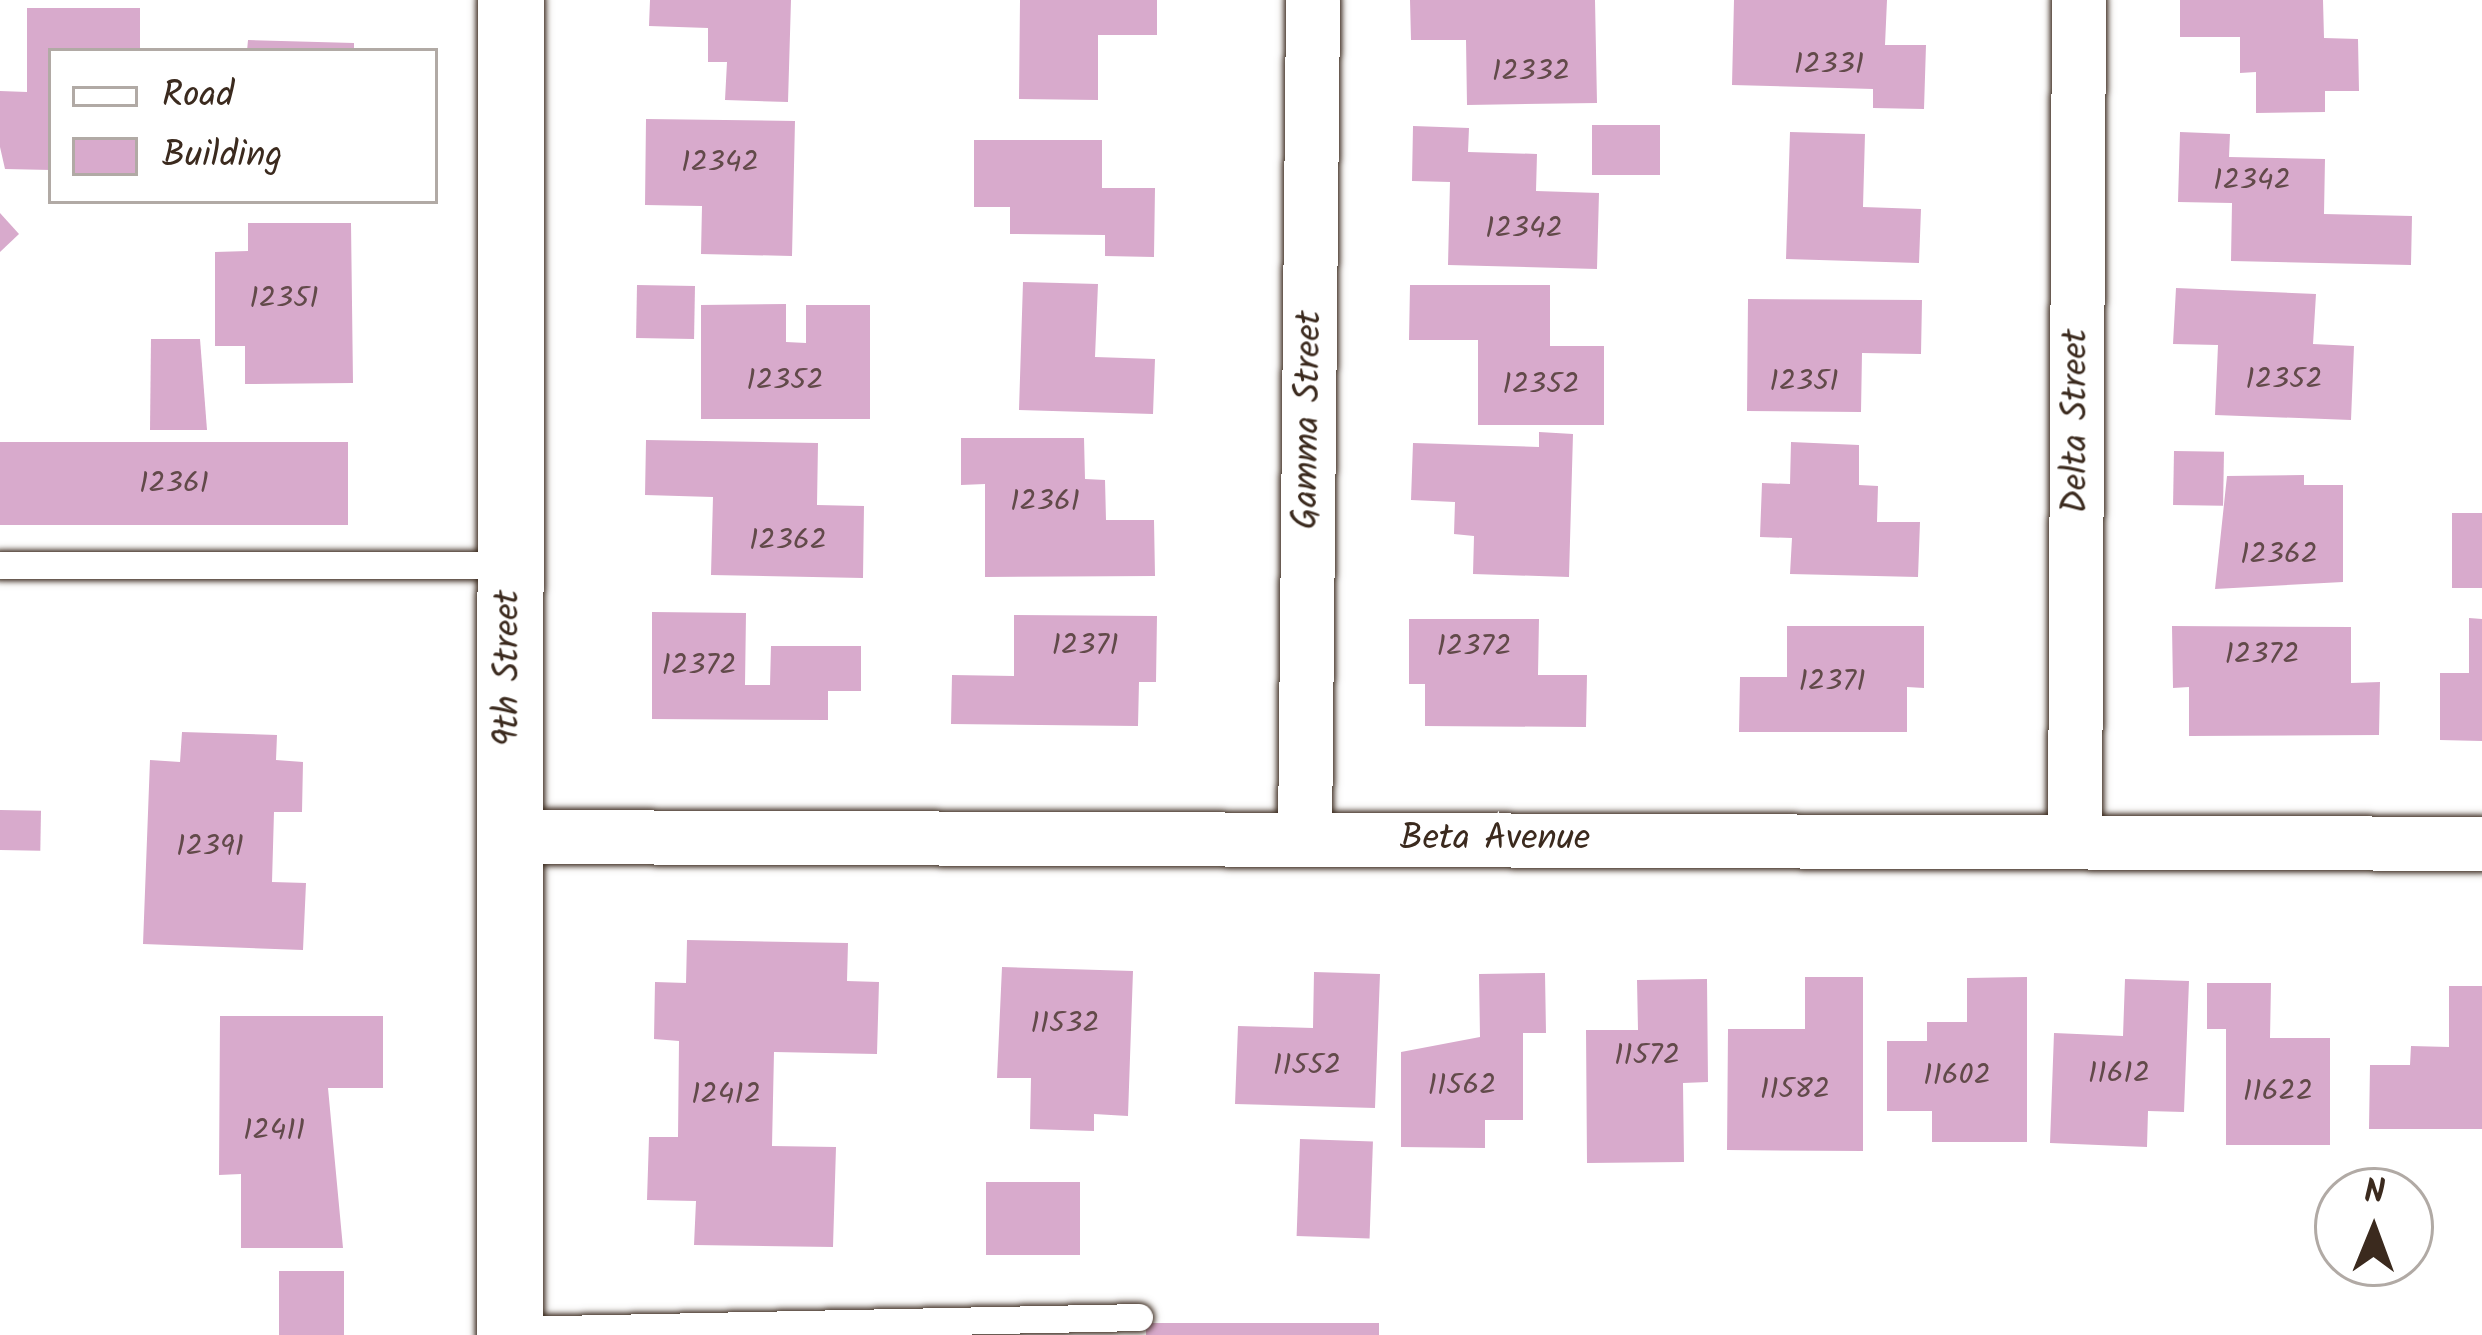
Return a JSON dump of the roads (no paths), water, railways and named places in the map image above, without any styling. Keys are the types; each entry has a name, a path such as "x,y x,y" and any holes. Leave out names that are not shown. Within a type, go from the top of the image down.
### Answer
{"street":[{"name":"9th Street","path":"510,1332 511,0"},
{"name":"Gamma Street","path":"1305,840 1313,0"},
{"name":"Delta Street","path":"2075,841 2079,0"},
{"name":"Beta Avenue","path":"508,836 2482,844"}],"lane":[{"path":"0,565 509,565"},
{"path":"510,1332 1139,1317"}]}
